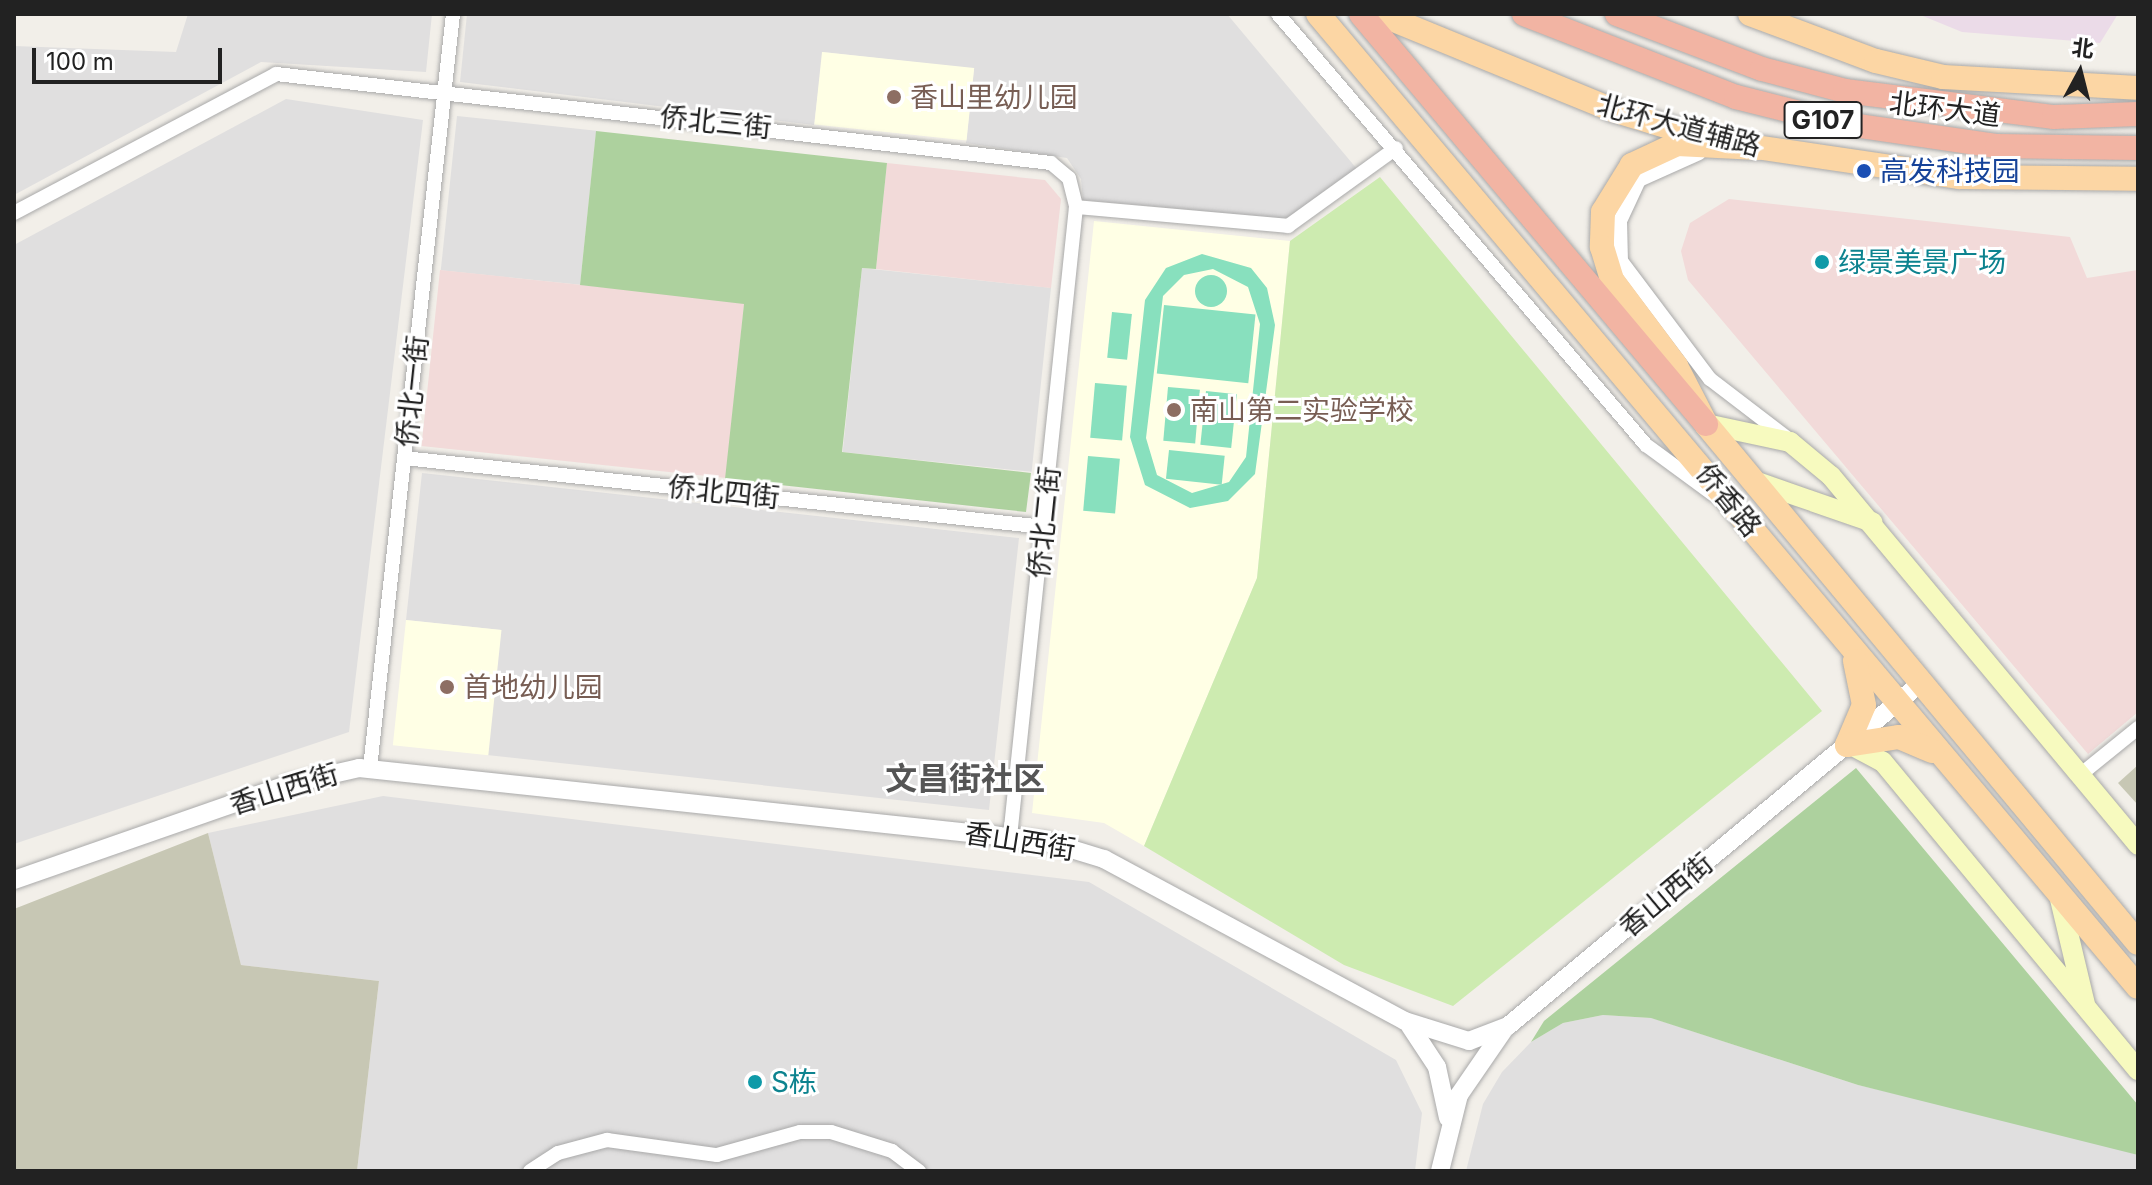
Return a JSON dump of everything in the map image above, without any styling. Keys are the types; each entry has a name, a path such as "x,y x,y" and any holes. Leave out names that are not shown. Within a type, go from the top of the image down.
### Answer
{"highway":[{"path":"1361,14 1706,424"},
{"name":"北环大道","path":"1525,14 1736,97 1854,127 1997,146 2138,148"},
{"name":"北环大道","path":"1617,14 1762,69 1845,91 2054,117 2138,114"}],"main road":[{"name":"侨香路","path":"1318,14 1896,704 2138,987"},
{"name":"北环大道辅路","path":"1379,14 1613,110 1758,148 1960,177 2138,179"},
{"path":"1750,14 1876,61 1943,77 2138,88"},
{"name":"侨香路","path":"1758,148 1663,148 1620,178 1603,212 1602,247 1612,280 1676,366 1706,424 1760,483 2138,943"},
{"path":"1706,424 1798,446 1872,522 2138,845"},
{"path":"1760,483 1872,522"},
{"path":"1847,645 1864,705 1847,745"},
{"path":"1847,745 1899,737 1941,757"},
{"path":"1847,745 1874,752 2138,1070"},
{"path":"1987,810 2011,790"},
{"path":"2059,895 2086,1008"}],"street":[{"name":"侨北一街","path":"370,768 453,14"},
{"path":"1278,14 1396,148 1646,445 1738,512"},
{"name":"侨北三街","path":"14,213 265,76 445,92 1035,158 1069,178 1076,207"},
{"path":"1076,207 1288,226 1396,148"},
{"path":"1758,148 1684,155 1651,170 1623,208 1618,247 1635,288 1710,379 1798,446"},
{"name":"侨北二街","path":"1010,837 1076,207"},
{"name":"侨北四街","path":"404,458 1044,527"},
{"name":"香山西街","path":"14,880 289,784 370,768 1010,837 1091,852 1405,1021 1461,1041 1508,1026 1922,682"},
{"path":"2080,775 2138,728"},
{"path":"1405,1021 1437,1067 1448,1132"},
{"path":"1440,1171 1448,1132 1466,1082 1508,1026"},
{"path":"530,1171 558,1153 607,1140 717,1155 800,1132 831,1132 892,1151 919,1171"}],"shaded area":[{"path":"188,14 432,14 426,72 261,62 14,195 14,46 176,52"},
{"path":"467,14 1227,14 1357,169 1287,219 1083,200 1081,179 1067,158 966,143 974,69 823,52 814,125 460,82"},
{"path":"1918,14 2118,14 2100,43 1962,32"},
{"name":"香山里幼儿园","path":"822,52 974,68 967,141 814,125"},
{"path":"286,99 423,120 349,732 14,844 14,245"},
{"path":"457,116 596,131 580,285 441,270"},
{"path":"887,163 1045,180 1061,199 1051,288 876,269"},
{"path":"1729,199 2070,237 2087,278 2138,270 2138,712 2088,754 1688,280 1681,251 1690,223"},
{"name":"南山第二实验学校","path":"1094,221 1290,241 1257,578 1144,846 1104,823 1032,813"},
{"path":"862,268 1051,288 1032,472 843,452"},
{"path":"440,270 744,302 726,478 421,446"},
{"path":"422,473 1019,538 989,810 487,755 501,630 406,620"},
{"name":"首地幼儿园","path":"406,620 501,630 488,755 393,745"},
{"path":"2138,765 2138,805 2118,783"},
{"path":"383,796 1089,882 1396,1060 1422,1113 1415,1171 357,1171 379,981 241,965 208,833"},
{"path":"208,833 241,965 379,981 357,1171 14,1171 14,909"},
{"path":"1603,1015 1652,1018 1858,1085 2078,1136 2138,1155 2138,1171 1466,1171 1483,1104 1502,1072 1531,1042 1563,1023"}],"green space":[{"path":"596,131 887,163 876,269 862,268 842,452 1031,473 1026,512 725,479 744,304 580,285"},
{"path":"1380,177 1822,711 1453,1006 1344,965 1144,846 1257,578 1290,241"},
{"path":"1202,254 1251,268 1267,288 1275,325 1255,474 1228,501 1190,508 1145,485 1130,437 1145,300 1166,268","holes":["1213,269 1248,287 1260,324 1246,457 1229,482 1192,493 1157,475 1146,438 1163,296 1184,275"]},
{"path":"1211,275 1222,280 1227,291 1222,302 1211,307 1200,302 1195,291 1200,280"},
{"path":"1164,305 1255,315 1248,383 1157,374"},
{"path":"1112,312 1132,314 1127,360 1107,358"},
{"path":"1095,383 1127,386 1122,441 1090,438"},
{"path":"1168,387 1200,390 1195,444 1163,441"},
{"path":"1206,391 1237,394 1231,448 1200,445"},
{"path":"1169,450 1225,456 1222,485 1166,479"},
{"path":"1088,456 1120,459 1115,514 1083,511"},
{"path":"1856,768 2138,1105 2138,1155 1858,1085 1651,1018 1603,1015 1563,1023 1531,1042 1544,1021"}],"place":[{"name":"香山里幼儿园","path":"894,97"},
{"name":"高发科技园","path":"1864,171"},
{"name":"绿景美景广场","path":"1822,262"},
{"name":"南山第二实验学校","path":"1174,410"},
{"name":"首地幼儿园","path":"447,687"},
{"name":"S栋","path":"755,1082"}],"district":[{"name":"文昌街社区","path":"965,779"}]}
